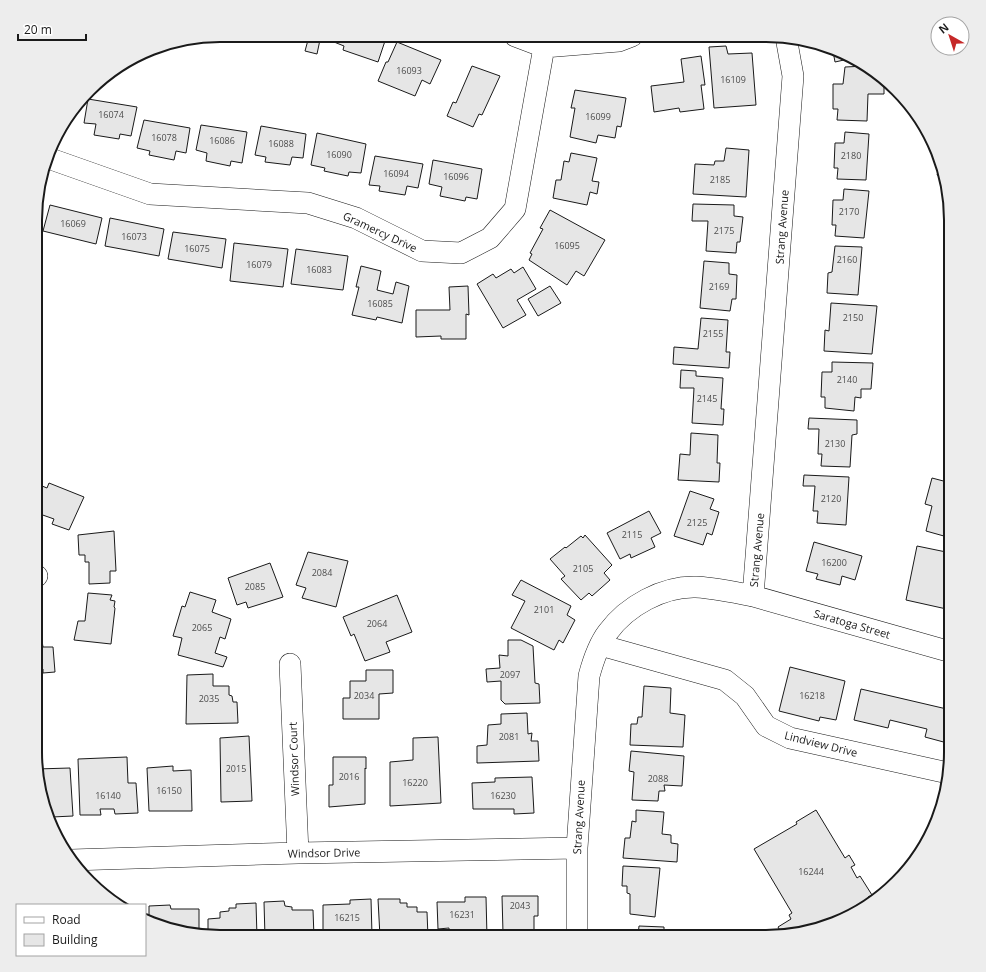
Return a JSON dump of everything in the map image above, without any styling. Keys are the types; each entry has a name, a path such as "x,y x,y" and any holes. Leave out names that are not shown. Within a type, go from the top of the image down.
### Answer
{"street":[{"path":"530,42 544,48 608,42"},
{"name":"Strang Avenue","path":"577,930 577,848 589,676 593,660 600,644 620,618 637,605 656,595 674,589 695,587 724,590 753,596 793,76 787,44"},
{"name":"Gramercy Drive","path":"53,160 150,194 308,203 356,218 422,251 461,253 490,238 515,209 544,48"},
{"name":"Saratoga Street","path":"753,596 944,650"},
{"name":"Lindview Drive","path":"600,644 725,680 745,696 766,726 790,738 943,773"},
{"name":"Windsor Court","path":"290,664 298,853"},
{"name":"Windsor Drive","path":"78,860 298,853 577,848"}],"building":[{"path":"307,42 320,42 317,54 305,51"},
{"path":"334,42 385,42 378,62 343,50 344,46"},
{"path":"397,42 441,60 430,84 422,80 415,96 378,81"},
{"path":"726,46 728,54 752,53 756,105 714,108 709,47"},
{"path":"701,56 705,85 701,85 704,109 680,112 679,108 654,112 651,86 684,82 681,59"},
{"path":"834,56 845,60 835,62"},
{"path":"472,66 500,76 482,115 479,114 473,127 447,116 453,102 456,103"},
{"path":"856,66 884,87 884,94 868,94 867,121 837,120 838,109 833,109 833,84 843,84 845,67"},
{"path":"575,90 626,98 621,127 617,126 615,138 598,135 596,143 570,137 575,108 571,108"},
{"path":"89,99 137,107 131,136 120,134 119,139 94,135 96,124 84,123 88,101"},
{"path":"144,120 190,128 186,153 176,151 174,160 149,155 150,151 137,148"},
{"path":"201,125 247,132 242,163 231,161 230,166 206,161 207,153 196,150"},
{"path":"261,126 306,134 303,158 292,157 290,165 265,162 266,157 255,155"},
{"path":"845,132 869,134 866,180 837,179 838,168 834,168 835,143 844,143"},
{"path":"317,133 366,144 361,173 349,172 348,176 324,171 325,168 311,165"},
{"path":"726,148 749,150 746,197 693,194 695,164 714,165 715,161 724,161"},
{"path":"571,153 597,158 592,181 599,182 597,194 590,192 587,205 553,198 556,180 561,180 564,161 569,162"},
{"path":"375,156 423,164 418,188 407,186 405,195 379,191 380,186 369,185"},
{"path":"433,160 482,169 477,199 466,197 465,201 440,196 442,187 429,184"},
{"path":"844,189 869,191 864,238 835,236 836,225 832,225 833,200 843,200"},
{"path":"693,204 734,205 734,216 743,217 740,242 737,242 736,253 706,251 708,221 692,221"},
{"path":"50,205 102,218 96,244 43,231"},
{"path":"550,210 605,240 584,276 576,271 567,285 529,260 532,254 530,253 543,229 540,228"},
{"path":"110,218 164,229 159,256 105,246"},
{"path":"173,232 226,239 222,268 168,259"},
{"path":"234,243 288,249 283,287 230,281"},
{"path":"835,246 862,247 858,295 827,293 828,273 832,272"},
{"path":"296,249 348,256 343,290 291,284"},
{"path":"704,261 729,263 729,274 737,275 736,299 732,299 730,311 700,308"},
{"path":"361,266 381,271 377,290 393,294 396,282 409,286 402,323 377,317 376,320 352,315 359,287 356,287"},
{"path":"523,267 536,289 517,300 526,315 503,328 477,284 493,274 496,278 511,269 514,273"},
{"path":"468,286 469,315 466,314 466,339 441,339 441,336 416,337 416,310 450,310 449,287"},
{"path":"550,286 561,303 538,316 528,299"},
{"path":"831,303 877,306 872,354 824,351 825,330 829,331"},
{"path":"701,318 728,320 726,352 730,352 729,368 673,364 674,347 698,349"},
{"path":"832,362 873,363 871,389 861,389 861,398 855,397 854,411 825,408 825,397 821,397 822,372 832,372"},
{"path":"681,370 696,371 696,376 723,378 721,409 724,409 723,425 692,423 694,388 680,388"},
{"path":"809,418 857,420 857,434 852,435 850,467 821,466 822,454 818,454 819,429 808,429"},
{"path":"691,433 718,435 717,463 720,463 719,482 678,480 680,454 690,455"},
{"path":"804,475 849,477 846,525 817,523 818,511 813,511 815,486 803,486"},
{"path":"932,478 944,481 944,536 926,531 932,506 925,504"},
{"path":"49,483 84,497 69,530 52,524 54,519 42,515 42,486 47,488"},
{"path":"690,491 714,499 710,509 719,512 712,535 707,533 703,545 674,536"},
{"path":"649,511 661,533 651,538 655,547 631,558 630,554 620,559 607,533"},
{"path":"114,531 116,571 110,571 110,583 89,584 89,562 85,562 85,555 79,555 78,535"},
{"path":"585,535 612,565 604,573 610,580 592,596 589,593 581,600 561,579 565,576 550,559 581,536 583,538"},
{"path":"814,542 862,556 855,580 842,576 840,585 816,579 818,574 806,571"},
{"path":"917,546 944,552 944,608 906,600"},
{"path":"308,552 348,561 336,607 302,598 306,588 296,585"},
{"path":"270,563 283,597 248,608 246,602 237,605 228,578"},
{"path":"521,580 571,606 567,615 575,620 563,643 559,640 554,650 511,628 525,601 512,595"},
{"path":"190,592 216,600 212,612 231,619 225,639 220,637 215,653 227,657 223,667 178,655 182,638 173,636 182,606 185,607"},
{"path":"88,593 112,595 110,600 115,601 111,644 74,640 78,621 85,621"},
{"path":"397,595 412,632 386,642 390,652 365,661 354,634 351,636 343,617"},
{"path":"508,640 521,640 533,646 535,683 539,684 540,703 505,704 501,700 501,681 487,682 486,669 500,668 499,655 508,656"},
{"path":"42,641 43,647 53,647 55,672 43,673"},
{"path":"790,667 845,681 836,720 820,717 819,721 779,711"},
{"path":"366,670 393,670 393,693 379,694 379,719 343,719 343,698 350,698 350,681 366,681"},
{"path":"213,674 213,686 229,686 229,695 232,696 233,702 237,702 238,723 186,724 187,675"},
{"path":"644,686 671,688 670,713 685,715 683,747 630,745 631,724 637,724 638,717 642,717"},
{"path":"861,689 944,708 944,742 925,737 927,729 890,720 888,728 854,720"},
{"path":"527,713 528,734 532,733 531,741 538,741 539,761 477,763 477,746 487,745 488,725 501,724 501,714"},
{"path":"249,736 252,801 221,802 220,738"},
{"path":"438,737 441,803 390,806 390,762 413,760 413,738"},
{"path":"631,751 684,756 682,786 664,785 665,791 659,791 658,801 632,800 634,772 629,771"},
{"path":"127,757 128,783 136,783 138,813 115,814 114,809 100,809 101,815 80,815 78,759"},
{"path":"333,757 366,757 365,804 329,807 329,785 333,785"},
{"path":"173,766 173,771 191,770 192,811 149,811 147,768"},
{"path":"70,768 73,816 55,817 45,787 43,769"},
{"path":"532,777 534,813 514,814 514,809 473,809 472,783 495,782 495,778"},
{"path":"636,810 664,812 662,834 671,835 671,843 678,844 677,862 623,858 625,838 630,838 632,821 636,822"},
{"path":"816,810 845,858 849,855 855,865 851,867 857,878 860,876 872,895 845,912 823,921 801,927 780,930 778,927 791,919 789,915 792,913 754,849 797,824 796,822"},
{"path":"623,866 660,868 655,917 630,914 630,894 627,893 627,886 622,886"},
{"path":"502,896 538,896 538,916 534,916 534,930 503,930"},
{"path":"465,897 486,897 487,930 449,930 449,928 438,929 437,902 465,902"},
{"path":"371,899 372,930 323,930 323,905 350,904 350,900"},
{"path":"378,899 400,899 400,903 407,903 407,907 417,907 417,912 427,912 428,930 380,930"},
{"path":"284,901 285,906 292,907 292,910 313,910 314,930 265,930 264,902"},
{"path":"256,903 257,930 208,930 208,919 220,918 220,912 229,911 229,908 236,908 236,904"},
{"path":"170,905 171,909 199,909 199,928 185,927 163,921 149,915 149,906"},
{"path":"639,926 664,927 664,930 639,930"}]}
